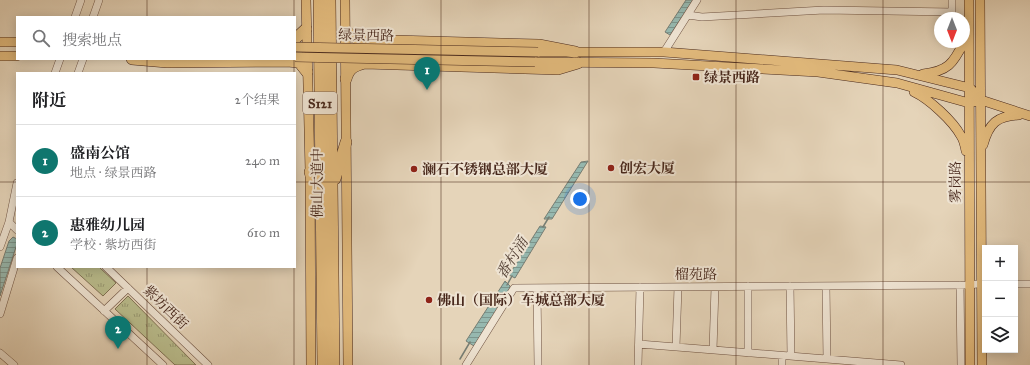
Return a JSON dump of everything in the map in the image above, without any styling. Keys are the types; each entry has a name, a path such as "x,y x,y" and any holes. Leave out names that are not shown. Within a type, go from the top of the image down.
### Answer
{"highway":[{"name":"佛山大道中","path":"319,0 323,365"},
{"name":"佛山大道中","path":"330,0 334,365"},
{"path":"296,38 306,29"},
{"path":"345,31 359,40 539,45 576,57"},
{"path":"346,79 349,70 355,66 365,63 558,69 576,57"},
{"path":"144,60 167,62 287,61 299,62 307,72"},
{"path":"332,189 346,142"},
{"path":"310,172 321,206"}],"main road":[{"name":"佛山大道中","path":"306,0 310,172 311,365"},
{"path":"345,0 348,365"},
{"name":"雾岗路","path":"969,0 969,12"},
{"name":"雾岗路","path":"980,0 983,281"},
{"path":"0,42 16,42"},
{"name":"绿景西路","path":"296,47 538,52 576,57 654,63 818,72 896,83 969,103 981,100"},
{"path":"916,74 945,70 956,60 961,48"},
{"name":"雾岗路","path":"969,48 969,160 965,285 970,365"},
{"name":"绿景西路","path":"296,57 535,62 576,57 664,52 897,70 970,88"},
{"path":"0,56 16,56"},
{"path":"896,83 922,96 945,116 961,136 969,160"},
{"path":"970,88 981,100 1027,115"},
{"path":"981,154 990,128 997,119 1007,116 1027,115"},
{"name":"雾岗路","path":"982,365 983,317"}],"street":[{"path":"75,16 81,0 77,0"},
{"path":"93,16 100,0"},
{"path":"664,52 697,0"},
{"path":"688,15 702,17 824,10 952,12 952,0"},
{"path":"55,72 60,60"},
{"path":"78,72 83,60"},
{"path":"0,247 16,188"},
{"path":"8,222 16,229"},
{"path":"0,314 16,261"},
{"path":"58,268 163,365"},
{"name":"紫坊西街","path":"107,268 208,365"},
{"name":"榴苑路","path":"466,365 514,288 965,285 982,283"},
{"path":"1018,284 1030,284"},
{"path":"961,365 965,285"},
{"path":"713,350 715,286"},
{"path":"748,286 748,353"},
{"path":"790,286 791,356"},
{"path":"826,286 827,359"},
{"path":"640,287 640,363"},
{"path":"676,347 678,287"},
{"path":"104,311 128,288"},
{"path":"537,288 538,365"},
{"path":"639,344 827,359 841,363 900,365"},
{"path":"0,354 14,365"},
{"path":"782,356 782,365"}],"green space":[{"path":"72,268 100,268 116,283 103,296"},
{"path":"128,296 196,365 175,365 115,309"}],"water":[{"path":"686,0 693,0 670,35 665,32"},
{"path":"588,161 552,219 544,219 581,162"},
{"path":"540,226 546,227 515,278 509,275"},
{"path":"13,237 16,238 16,247 0,296 0,268 9,241"},
{"path":"505,281 510,286 509,291 474,346 466,341"}],"waterway":[{"name":"番村涌","path":"543,227 549,217"},
{"name":"番村涌","path":"507,285 512,276"},
{"name":"番村涌","path":"460,359 470,342"}],"place":[{"name":"绿景西路","path":"696,77"},
{"name":"盛南公馆","path":"427,90"},
{"name":"创宏大厦","path":"611,168"},
{"name":"澜石不锈钢总部大厦","path":"414,169"},
{"name":"佛山（国际）车城总部大厦","path":"429,300"},
{"name":"惠雅幼儿园","path":"118,349"}]}
